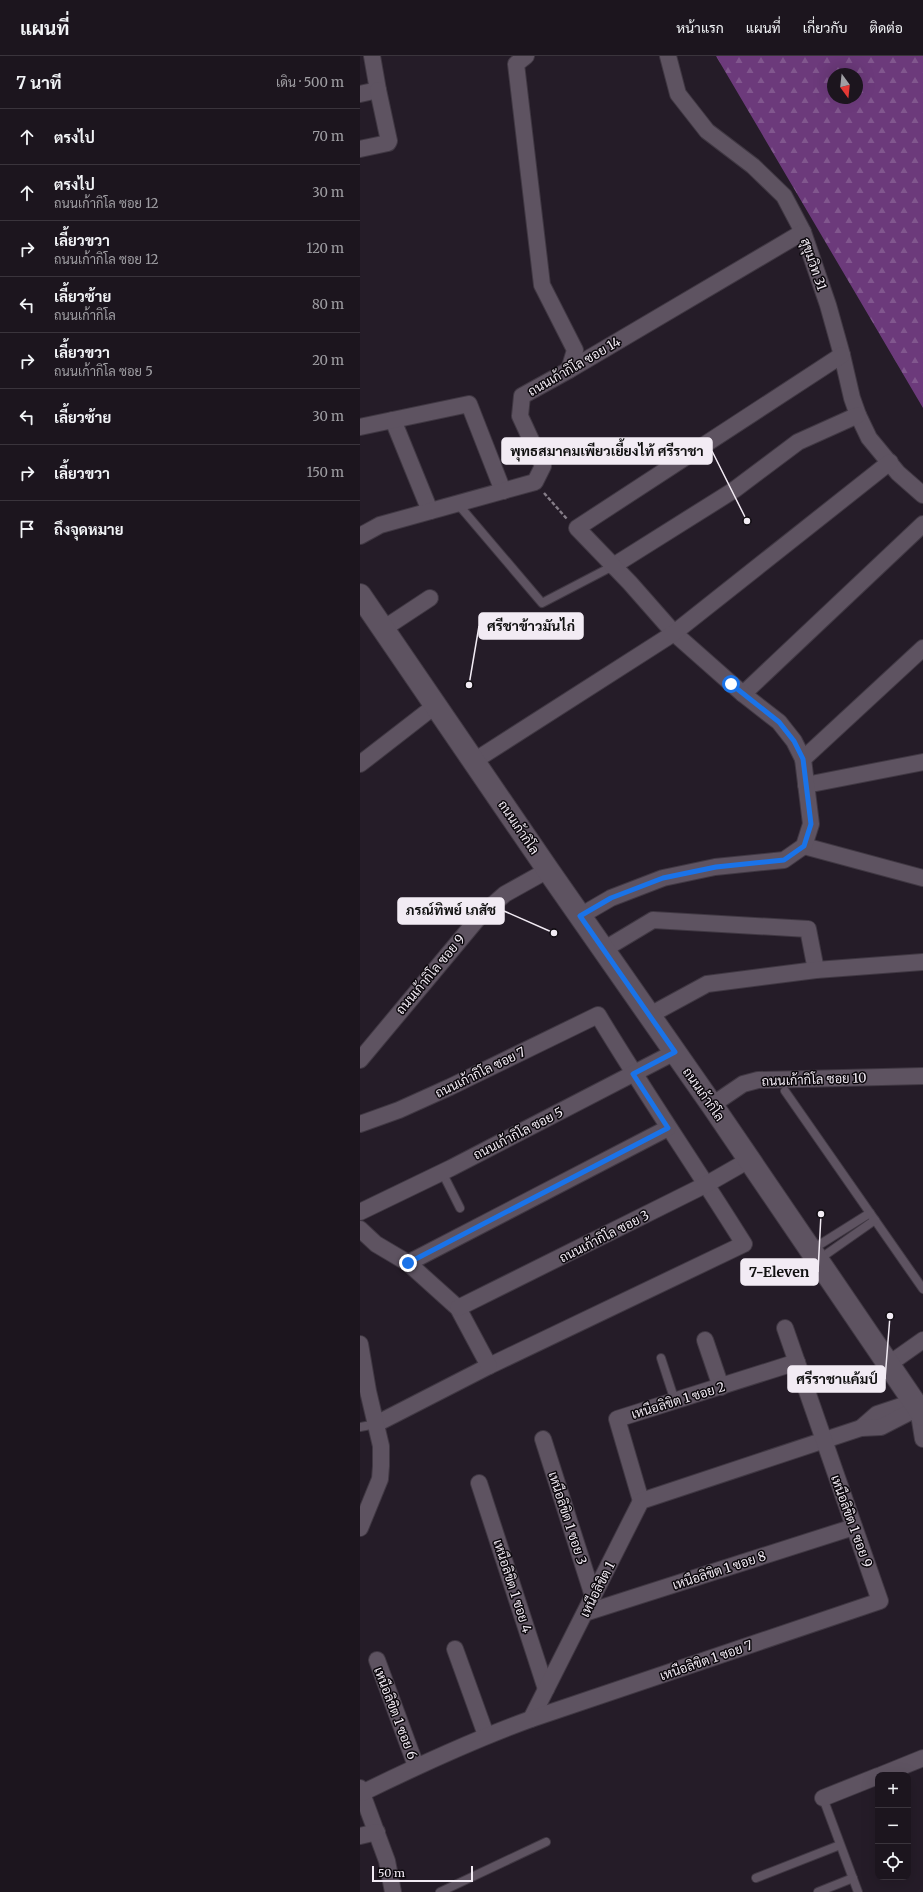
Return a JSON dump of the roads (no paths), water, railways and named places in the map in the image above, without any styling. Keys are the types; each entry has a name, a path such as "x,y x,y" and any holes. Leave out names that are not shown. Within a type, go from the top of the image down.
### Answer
{"main road":[{"name":"ถนนเก้ากิโล","path":"360,595 603,950 712,1105 918,1408"}],"street":[{"path":"360,150 388,143 389,141 372,56"},
{"path":"526,56 516,64 542,285 575,350 569,370"},
{"name":"สุขุมวิท 31","path":"668,56 678,94 707,131 753,166 784,196 802,232 828,305 852,398 858,415 869,438 898,473 923,495"},
{"path":"360,94 378,90"},
{"name":"ถนนเก้ากิโล ซอย 14","path":"503,491 535,482 543,466 520,416 522,396 569,370 802,232"},
{"path":"580,916 611,898 663,878 716,867 784,860 804,846 811,824 803,759 794,741 779,722 743,694 674,633 630,583 577,528 842,355"},
{"path":"360,427 469,404 503,491 380,525 360,536"},
{"path":"613,566 734,490 798,442 858,415"},
{"path":"392,420 430,511"},
{"path":"474,761 674,633 890,462"},
{"path":"743,694 923,524"},
{"path":"383,629 430,598"},
{"path":"803,759 923,648"},
{"path":"360,764 436,705"},
{"path":"806,785 923,762"},
{"path":"804,846 923,878"},
{"name":"ถนนเก้ากิโล ซอย 9","path":"360,1060 480,916 505,894 548,870"},
{"path":"603,950 653,920 808,929 816,970"},
{"path":"650,1015 707,984 816,970 923,962"},
{"name":"ถนนเก้ากิโล ซอย 7","path":"360,1124 399,1110 450,1087 598,1015 633,1074"},
{"name":"ถนนเก้ากิโล ซอย 5","path":"360,1212 442,1172 675,1052"},
{"path":"368,1426 489,1366 744,1244 707,1184 633,1074"},
{"name":"ถนนเก้ากิโล ซอย 10","path":"712,1105 743,1084 758,1080 923,1076"},
{"path":"408,1263 668,1128"},
{"name":"ถนนเก้ากิโล ซอย 3","path":"458,1308 707,1184 749,1160"},
{"path":"360,1229 376,1244 408,1263 458,1308 489,1366"},
{"name":"เหนือลิขิต 1 ซอย 9","path":"786,1328 880,1601"},
{"path":"705,1340 721,1387"},
{"path":"889,1364 923,1340"},
{"path":"360,1349 368,1426 381,1446 380,1478 361,1525"},
{"name":"เหนือลิขิต 1 ซอย 2","path":"641,1501 617,1419 797,1362"},
{"path":"641,1501 861,1428 881,1427 918,1408 923,1439"},
{"name":"เหนือลิขิต 1 ซอย 3","path":"543,1439 593,1596"},
{"name":"เหนือลิขิต 1 ซอย 4","path":"479,1483 546,1689"},
{"name":"เหนือลิขิต 1","path":"531,1719 641,1501"},
{"name":"เหนือลิขิต 1 ซอย 8","path":"585,1613 854,1527"},
{"name":"เหนือลิขิต 1 ซอย 7","path":"531,1719 880,1601"},
{"path":"455,1648 486,1735"},
{"name":"เหนือลิขิต 1 ซอย 6","path":"376,1660 416,1766"},
{"path":"393,1892 387,1861 361,1791 486,1735 531,1719"},
{"path":"889,1772 923,1758"},
{"path":"823,1798 875,1778"},
{"path":"360,1836 376,1832"}],"lane":[{"path":"457,503 542,603 613,566"},
{"path":"785,1091 923,1289"},
{"path":"442,1172 460,1208"},
{"path":"814,1255 870,1213"},
{"path":"814,1255 875,1220"},
{"path":"661,1358 675,1401"},
{"path":"823,1798 858,1892"},
{"path":"440,1892 546,1842"},
{"path":"756,1878 840,1845"},
{"path":"818,1892 853,1878"}],"place":[{"name":"พุทธสมาคมเพียวเยี้ยงไท้ ศรีราชา","path":"747,521"},
{"name":"ศรีชาข้าวมันไก่","path":"469,685"},
{"name":"ภรณ์ทิพย์ เภสัช","path":"554,933"},
{"name":"7-Eleven","path":"821,1214"},
{"name":"ศรีราชาแค้มป์","path":"890,1316"}]}
